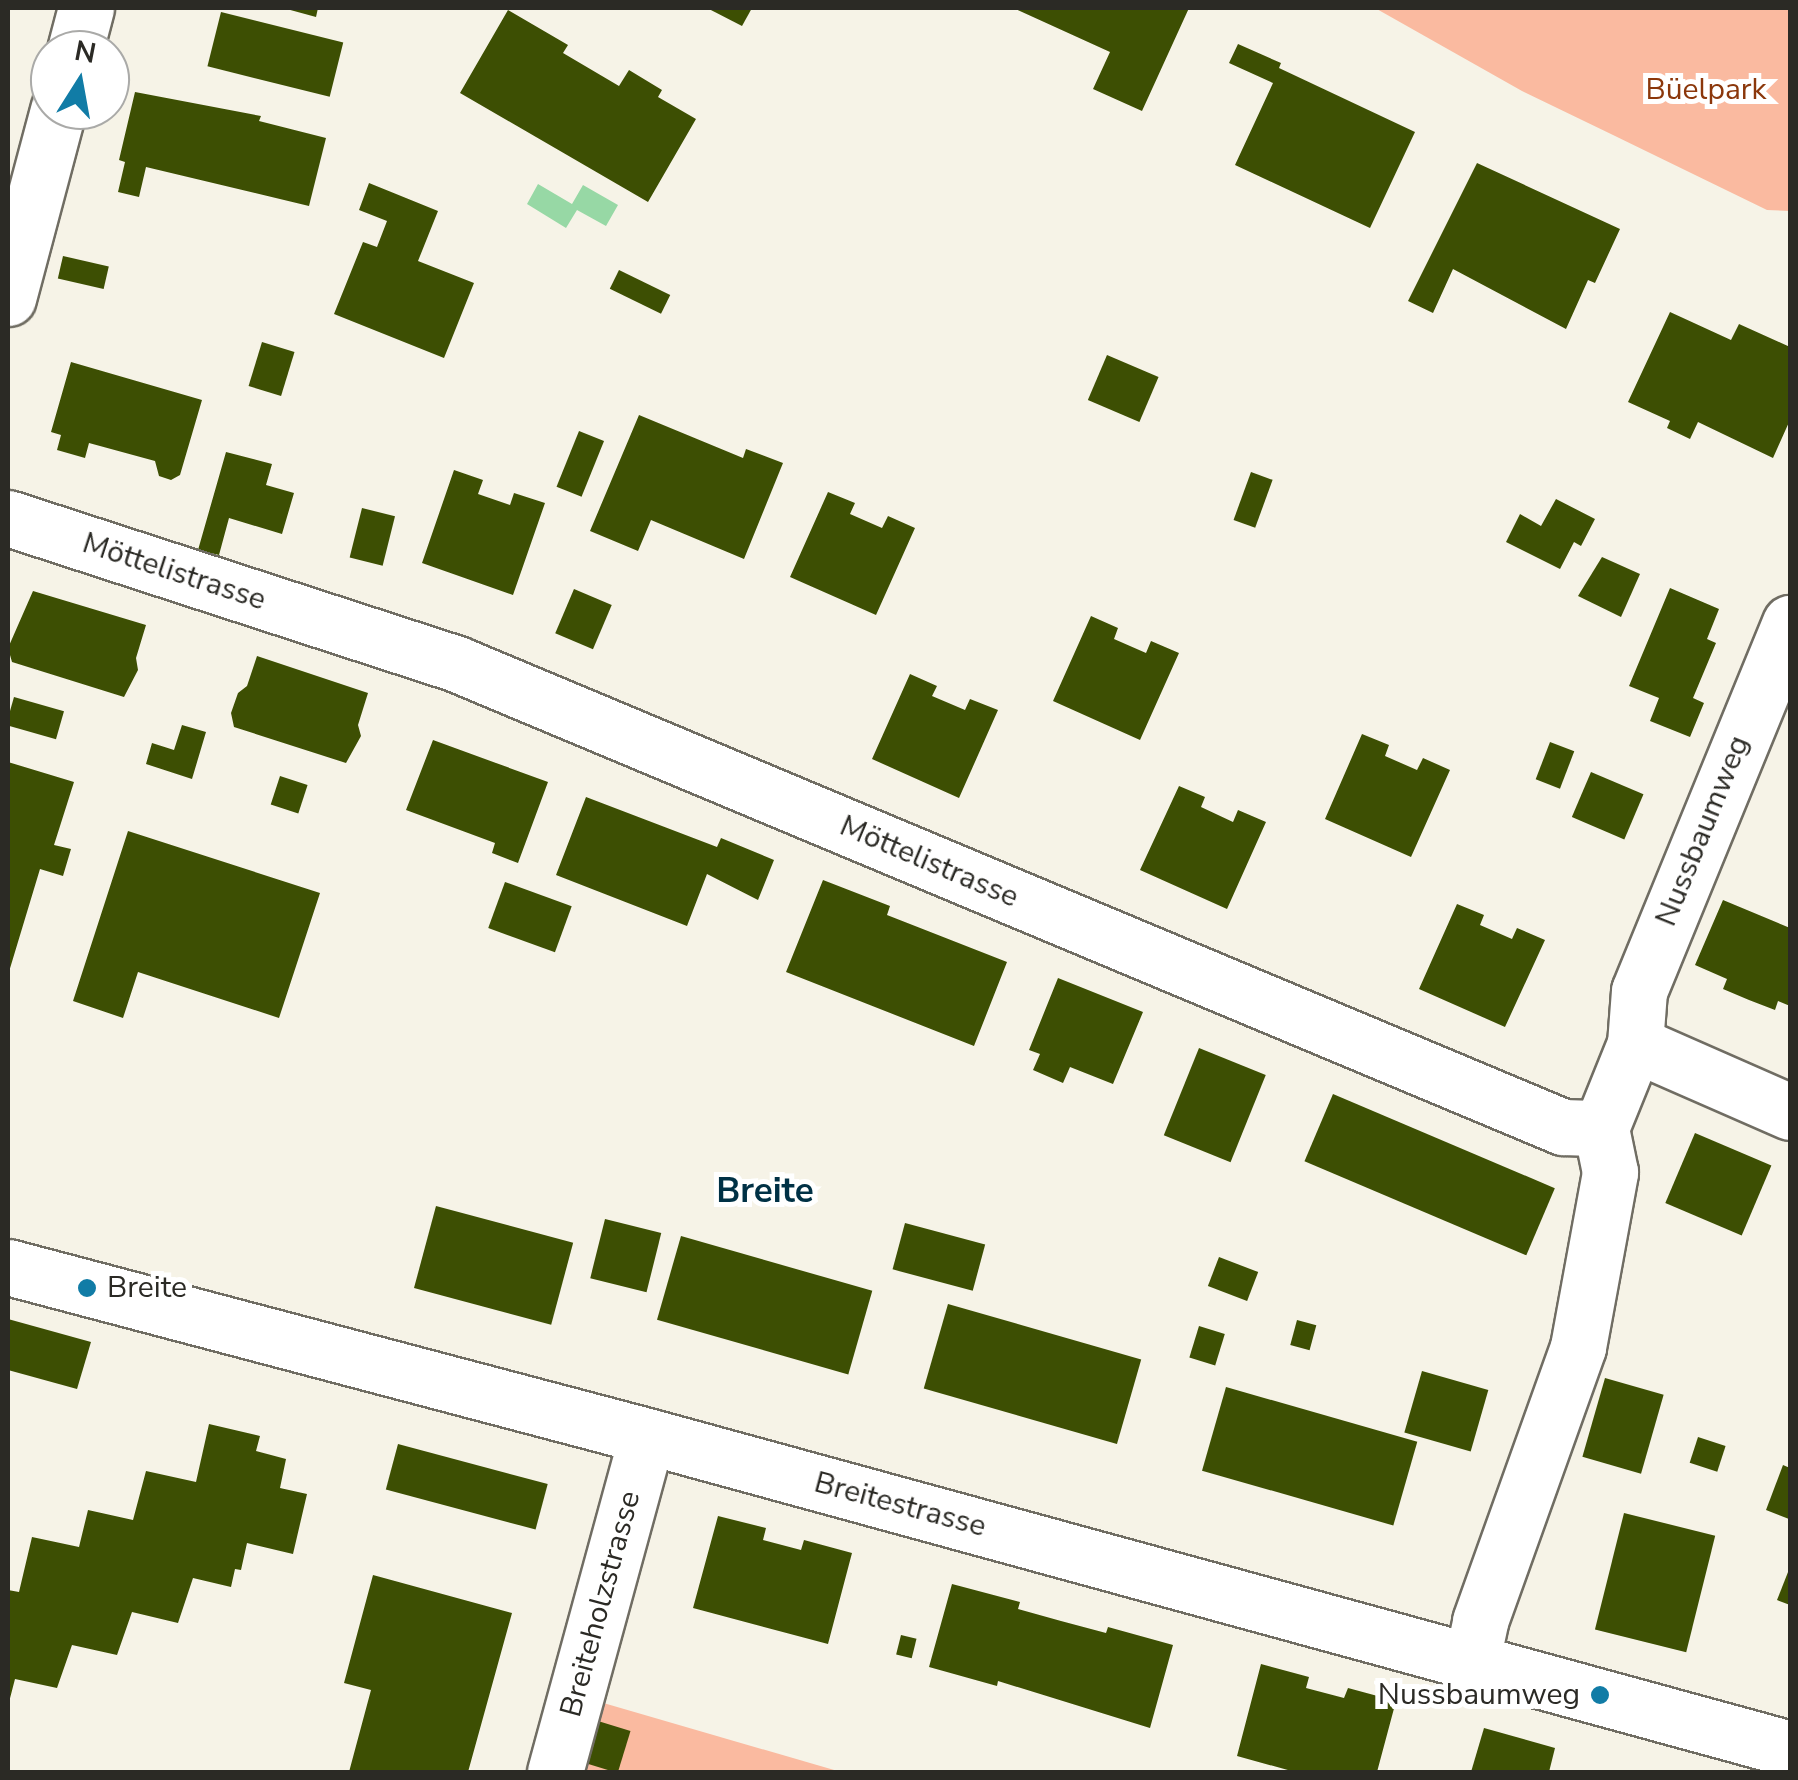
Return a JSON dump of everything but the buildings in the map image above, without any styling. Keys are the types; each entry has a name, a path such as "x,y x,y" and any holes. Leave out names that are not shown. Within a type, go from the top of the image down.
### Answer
{"street":[{"path":"8,298 53,130"},
{"name":"Möttelistrasse","path":"8,518 456,664 1562,1127 1600,1128"},
{"name":"Nussbaumweg","path":"1635,1044 1639,991 1790,623"},
{"path":"1472,1660 1480,1621 1578,1347 1610,1172 1600,1128 1635,1044 1790,1112"},
{"name":"Breitestrasse","path":"8,1267 647,1436 1790,1749"},
{"name":"Breiteholzstrasse","path":"554,1772 647,1436"}],"green space":[{"name":"Büelpark","path":"1375,8 1790,8 1790,211 1767,210 1522,91"},
{"path":"576,1695 841,1772 555,1772"}],"shaded area":[{"path":"538,184 572,204 583,185 618,205 606,226 577,210 566,228 527,204"}],"place":[{"name":"Breite","path":"87,1288"},
{"name":"Nussbaumweg","path":"1600,1695"}],"district":[{"name":"Breite","path":"765,1191"}]}
